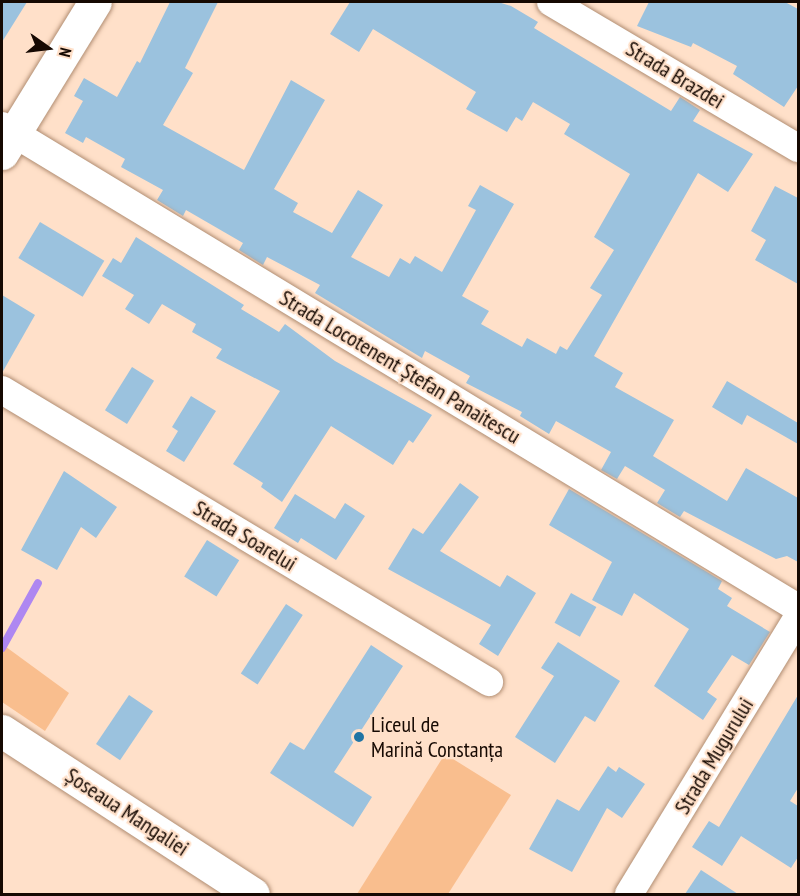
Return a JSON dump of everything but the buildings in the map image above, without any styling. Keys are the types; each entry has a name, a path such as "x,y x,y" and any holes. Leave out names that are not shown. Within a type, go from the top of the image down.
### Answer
{"main road":[{"path":"6,138 95,2"},
{"name":"Șoseaua Mangaliei","path":"2,731 253,894"},
{"name":"Șoseaua Mangaliei","path":"2,754 215,894"}],"street":[{"name":"Strada Brazdei","path":"551,2 798,148"},
{"name":"Strada Locotenent Ștefan Panaitescu","path":"6,138 798,608"},
{"name":"Strada Soarelui","path":"2,390 489,682"},
{"name":"Strada Mugurului","path":"630,894 798,616"}],"shaded area":[{"path":"2,644 69,693 45,731 2,702"},
{"path":"445,754 511,795 448,894 357,894"}],"waterway":[{"path":"2,648 38,583"}],"place":[{"name":"Liceul de Marină Constanța","path":"359,737"}]}
